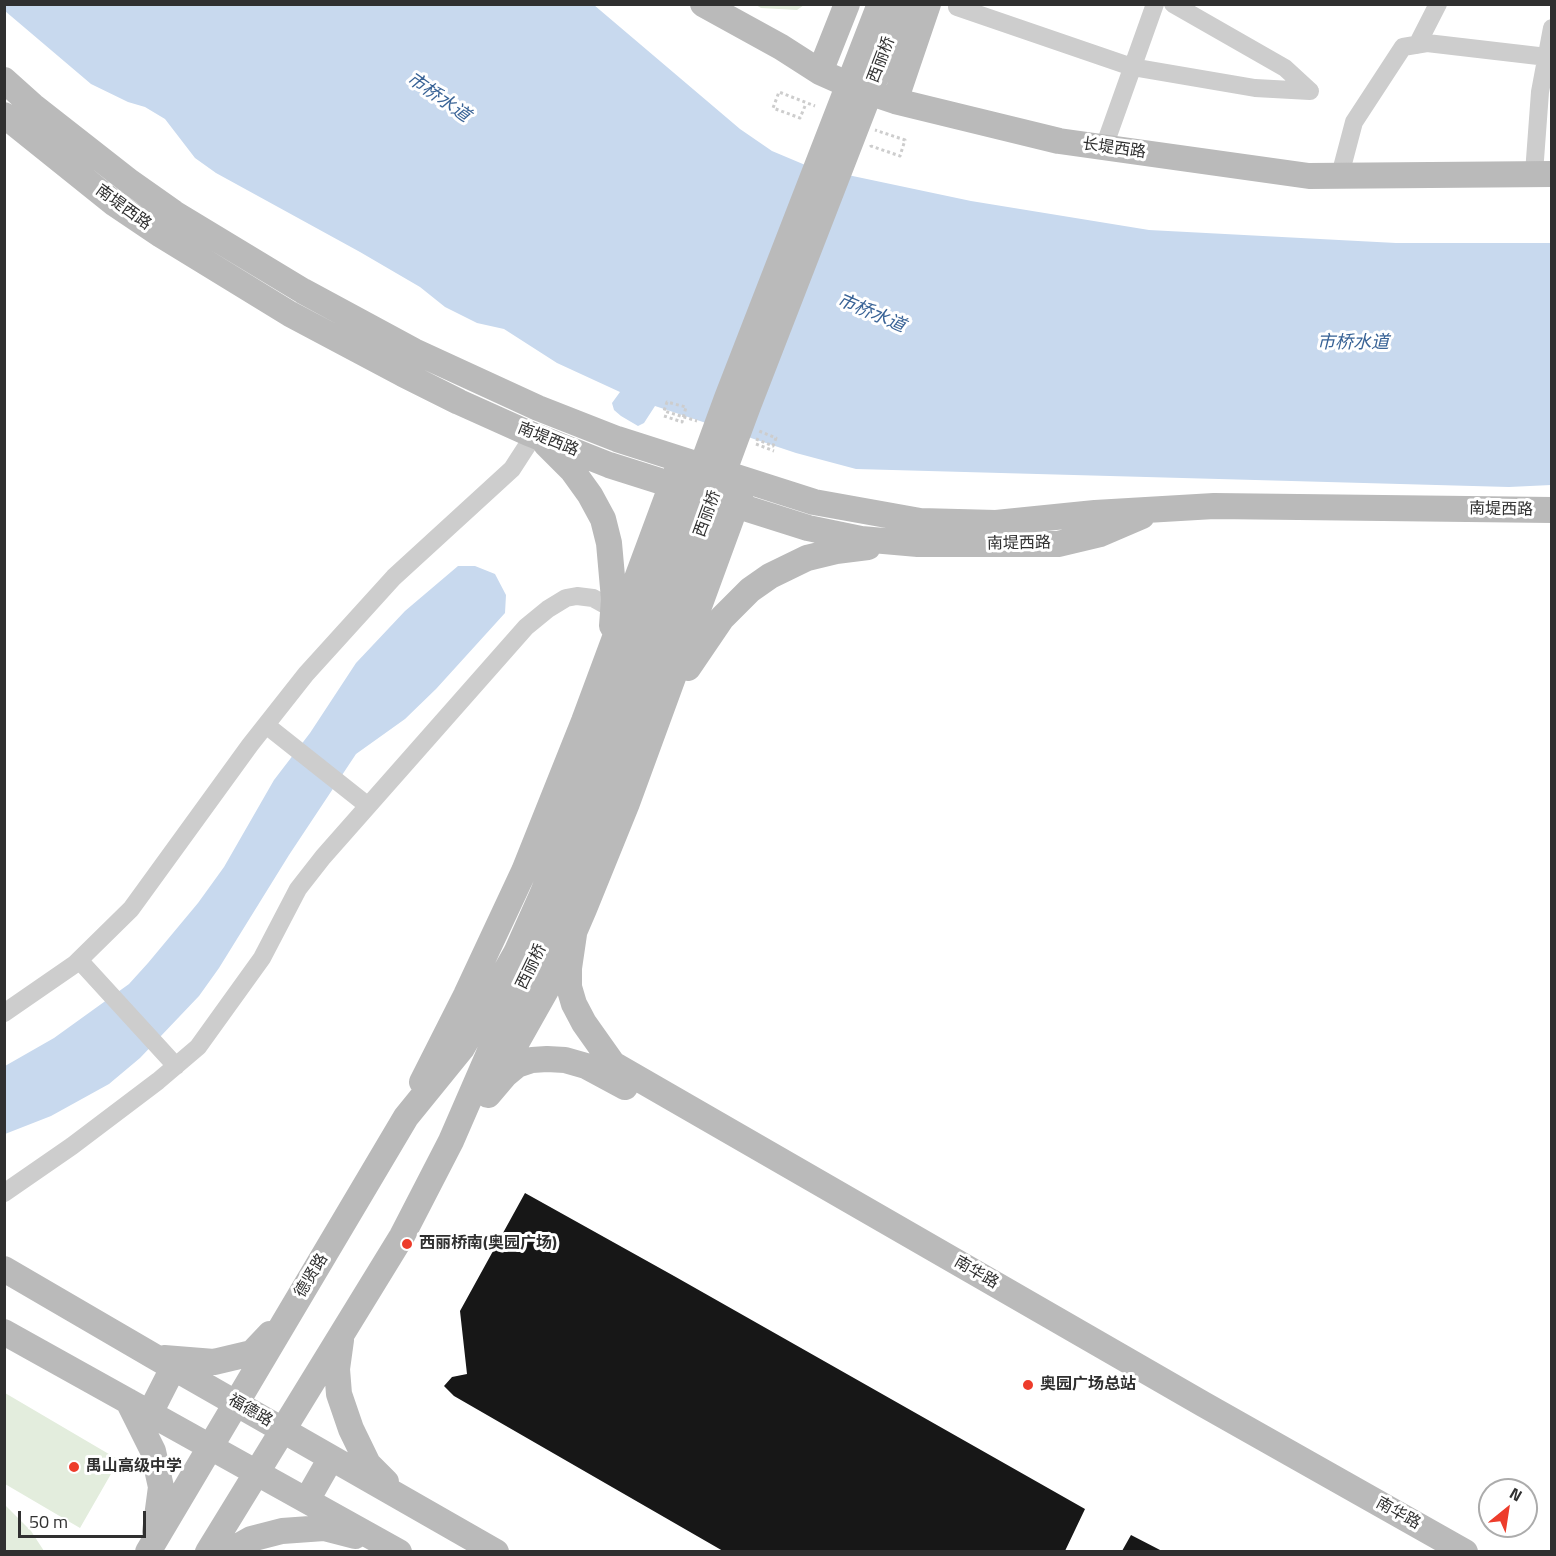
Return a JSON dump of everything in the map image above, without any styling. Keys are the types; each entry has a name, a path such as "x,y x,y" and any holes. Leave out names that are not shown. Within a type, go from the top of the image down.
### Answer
{"street":[{"name":"长堤西路","path":"703,4 781,47 820,72 856,88 895,101 1059,141 1309,176 1543,174"},
{"path":"820,72 847,4"},
{"name":"西丽桥","path":"495,1014 516,953 561,846 728,398 880,4"},
{"name":"西丽桥","path":"495,1014 536,963 585,845 748,406 903,4"},
{"path":"895,101 928,4"},
{"path":"1104,147 1155,4"},
{"path":"957,7 1132,67 1255,88 1310,91 1284,68 1173,4"},
{"path":"1417,45 1438,4"},
{"path":"1543,174 1546,57 1551,28"},
{"path":"781,47 809,46 822,42 835,34"},
{"path":"1340,175 1354,122 1403,47 1427,43 1546,57"},
{"name":"南堤西路","path":"4,80 33,106 130,182 174,213 303,291 414,351 538,408 618,440 814,502 920,521 996,523 1163,508 1214,506 1551,510"},
{"name":"南堤西路","path":"4,116 116,204 231,280 403,375 534,435 609,465 808,528 861,539 914,543 1058,544 1100,534 1163,508"},
{"path":"4,1014 79,960 131,909 306,674 394,577 512,469 534,435 552,449 572,470 590,495 603,519 609,543 613,609 607,659"},
{"path":"406,1117 524,871 607,659 681,460"},
{"path":"208,1551 468,1130 559,967 627,803 746,480"},
{"path":"659,717 697,652 722,618 750,590 770,576 807,558 836,551 914,543"},
{"path":"4,1193 72,1146 198,1047 262,958 298,889 367,805 526,627 566,598 576,596 593,598 613,609"},
{"path":"266,725 367,805"},
{"name":"南华路","path":"574,933 569,987 574,1005 613,1064 1197,1400 1465,1551"},
{"path":"79,960 176,1066"},
{"path":"402,1236 451,1141 495,1014"},
{"name":"德贤路","path":"150,1548 406,1117 462,1048 495,1014"},
{"name":"南华路","path":"488,1095 517,1065 547,1059 565,1060 586,1066 1432,1551"},
{"name":"福德路","path":"4,1269 496,1551"},
{"path":"150,1548 158,1520 160,1487 153,1451 139,1407 164,1362 214,1362 252,1353 289,1314"},
{"path":"4,1332 390,1547"},
{"path":"342,1334 337,1369 339,1394 351,1429 368,1464 403,1499"},
{"path":"307,1500 331,1458"},
{"path":"228,1551 251,1539 282,1531 324,1528 390,1547"}],"path":[{"path":"805,106 800,118 773,108 779,92 815,106"},
{"path":"865,127 905,140 900,156 871,146 873,141"},
{"path":"664,417 682,422 684,415 686,407 667,402 664,411 675,415 686,418 696,421"},
{"path":"753,437 773,446 776,438 755,429 750,442 774,451"}],"green space":[{"path":"756,5 804,5 797,10 761,8"},
{"path":"5,1393 119,1460 80,1528 5,1484"},
{"path":"5,1505 31,1531 44,1551 5,1551"}],"water":[{"name":"市桥水道","path":"5,4 594,5 740,129 772,151 810,167 971,201 1149,230 1396,243 1551,243 1551,485 1509,487 856,469 796,453 655,406 644,423 638,426 614,410 612,403 620,392 557,363 504,329 477,323 445,307 420,287 216,173 195,158 165,119 145,107 128,102 91,84 5,11"},
{"path":"458,566 475,566 495,574 506,595 505,613 436,689 405,719 356,754 289,855 219,968 199,996 140,1058 109,1084 51,1116 5,1134 5,1066 54,1038 129,984 198,903 224,867 274,780 310,733 356,663 405,611"}],"building":[{"path":"525,1193 1085,1509 1065,1551 723,1551 454,1396 444,1386 452,1377 467,1374 460,1311"},
{"path":"1131,1535 1162,1551 1122,1551"}],"place":[{"name":"西丽桥南(奥园广场)","path":"407,1244"},
{"name":"奥园广场总站","path":"1028,1385"},
{"name":"禺山高级中学","path":"74,1467"}]}
